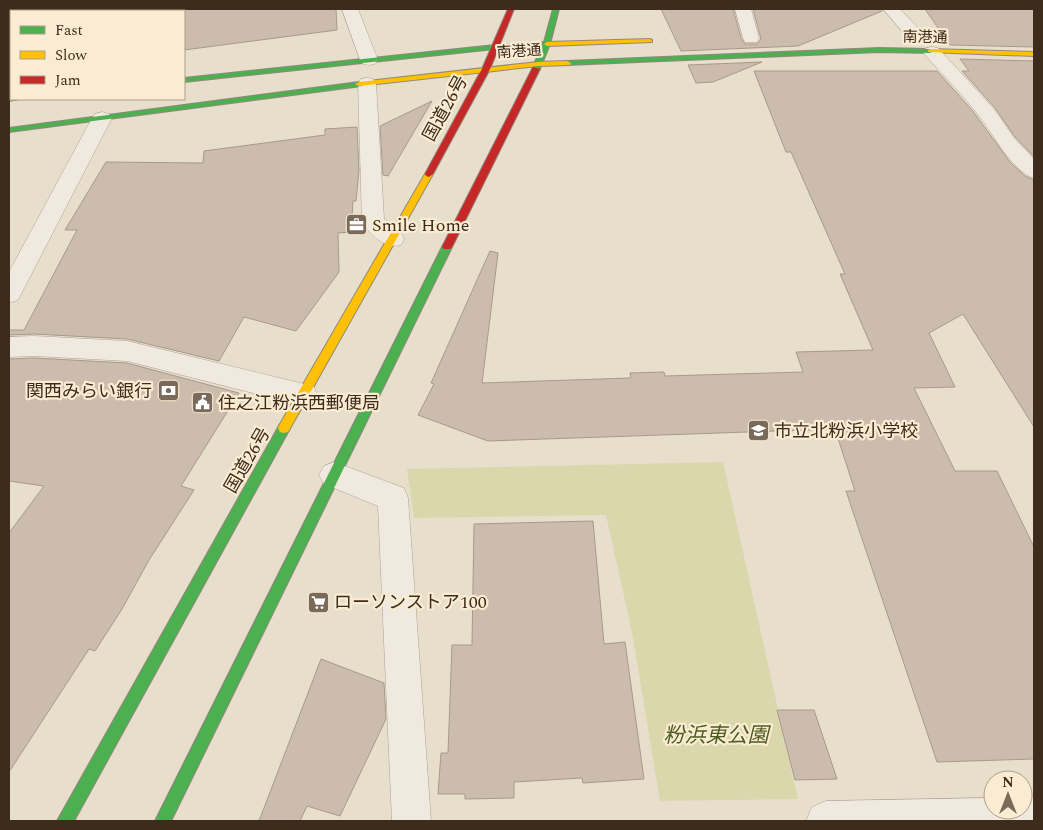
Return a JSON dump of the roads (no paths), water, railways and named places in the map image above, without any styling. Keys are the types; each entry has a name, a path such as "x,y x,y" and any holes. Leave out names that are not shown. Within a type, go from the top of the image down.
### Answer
{"main road":[{"name":"国道26号","path":"65,821 243,500 393,240 486,68 511,9"},
{"path":"163,821 538,64 547,44 556,9"},
{"name":"南港通","path":"897,34 923,40 1034,54"},
{"name":"南港通","path":"9,130 486,68 538,64 840,52 923,40"},
{"name":"南港通","path":"185,80 494,47 666,41"}],"street":[{"path":"350,9 369,60"},
{"path":"743,9 751,38"},
{"path":"891,9 923,40 987,113 1007,142 1034,171"},
{"path":"366,83 373,222 393,240"},
{"path":"9,294 102,118"},
{"path":"9,347 34,346 127,351 304,395"},
{"path":"334,475 393,498 412,821"},
{"path":"826,821 1034,817"}],"place":[{"name":"Smile Home","path":"356,225"},
{"name":"関西みらい銀行","path":"168,391"},
{"name":"住之江粉浜西郵便局","path":"202,403"},
{"name":"市立北粉浜小学校","path":"758,431"},
{"name":"ローソンストア100","path":"318,602"}],"park label":[{"name":"粉浜東公園","path":"716,735"}]}
